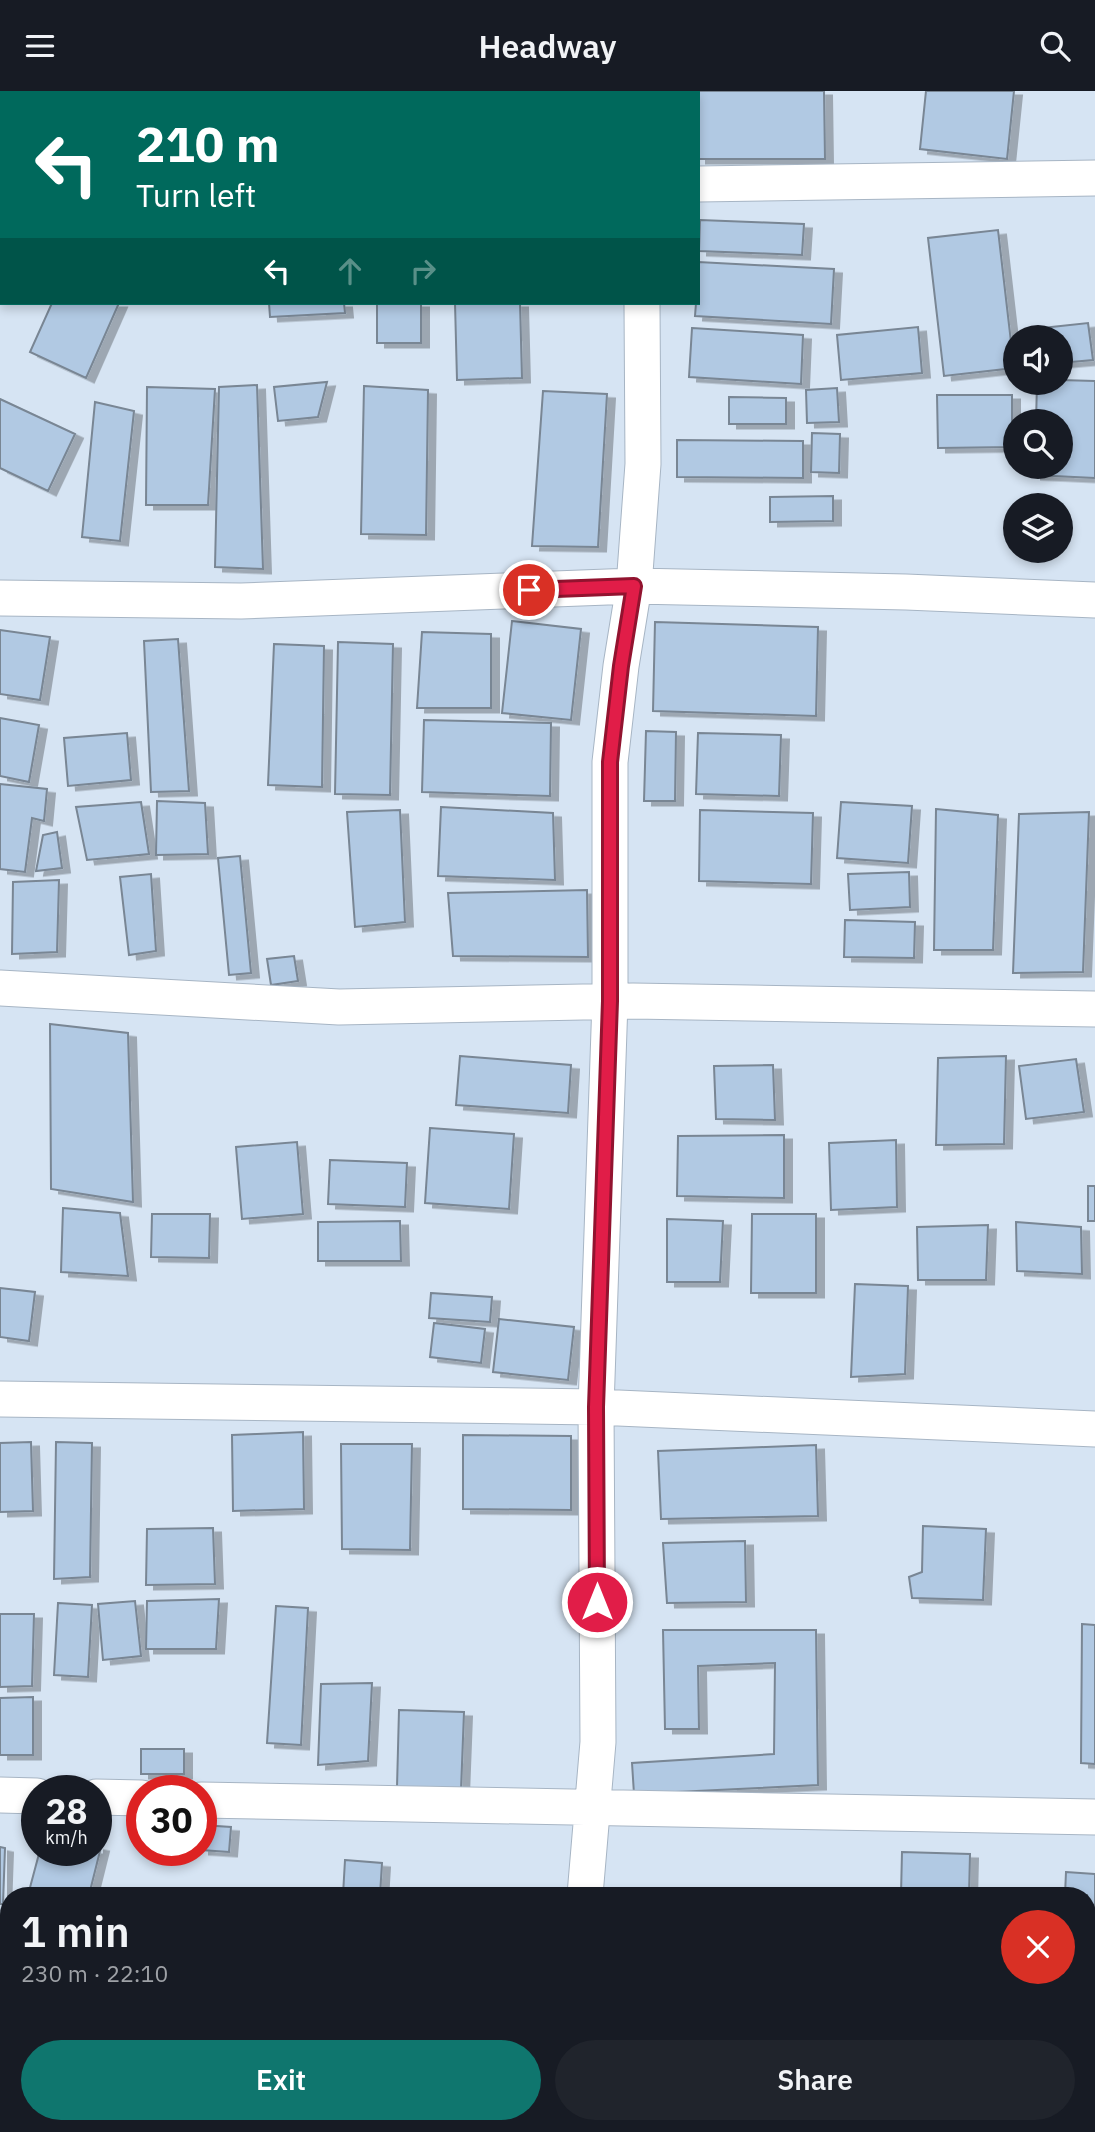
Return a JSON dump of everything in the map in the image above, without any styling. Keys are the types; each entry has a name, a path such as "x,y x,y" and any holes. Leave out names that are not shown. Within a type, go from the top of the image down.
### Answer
{"street":[{"path":"700,184 1095,178"},
{"path":"586,1887 598,1742 596,1407 610,1001 610,762 634,586 643,464 642,305"},
{"path":"0,598 241,601 634,586 906,592 1095,600"},
{"path":"0,988 339,1007 610,1001 1095,1009"},
{"path":"0,1399 596,1407 1095,1429"},
{"path":"0,1795 21,1796"},
{"path":"217,1800 1095,1817"}],"building":[{"path":"700,91 824,91 825,159 700,159"},
{"path":"926,91 1014,91 1007,159 920,149"},
{"path":"700,220 804,224 802,255 700,251"},
{"path":"998,230 1009,325 1003,325 1003,369 944,376 928,238"},
{"path":"700,262 834,269 831,324 695,316 696,305 700,305"},
{"path":"51,305 118,305 86,378 30,352"},
{"path":"269,305 344,305 345,313 270,317"},
{"path":"377,305 421,305 421,343 377,343"},
{"path":"455,305 520,305 522,378 457,380"},
{"path":"1088,323 1093,360 1073,362 1073,325 1070,325"},
{"path":"918,327 922,373 841,380 837,335"},
{"path":"692,328 803,335 801,384 689,377"},
{"path":"1073,380 1095,381 1095,478 1073,477 1073,409 1036,409 1037,395 1073,395"},
{"path":"327,382 318,417 278,421 274,387"},
{"path":"257,385 263,569 215,567 219,387"},
{"path":"364,386 428,390 426,535 361,534"},
{"path":"147,387 215,389 208,505 146,505"},
{"path":"837,388 839,422 807,423 806,390"},
{"path":"543,391 607,394 598,547 532,546"},
{"path":"937,395 1012,395 1012,409 1003,409 1003,447 938,448"},
{"path":"729,397 786,398 786,424 729,424"},
{"path":"0,399 75,434 48,491 0,468"},
{"path":"95,402 134,411 120,541 82,537"},
{"path":"812,433 840,434 839,473 811,472"},
{"path":"677,440 803,441 803,478 677,477"},
{"path":"833,496 833,521 770,522 770,497"},
{"path":"512,621 581,629 571,720 502,713"},
{"path":"655,622 818,627 816,716 653,711"},
{"path":"0,630 50,637 40,700 0,694"},
{"path":"422,632 491,634 491,708 417,708"},
{"path":"178,639 189,791 151,792 144,641"},
{"path":"338,642 393,644 390,795 335,794"},
{"path":"274,644 324,646 322,787 268,785"},
{"path":"0,718 39,725 29,782 0,776"},
{"path":"424,720 551,723 550,796 422,792"},
{"path":"646,731 676,732 675,801 644,801"},
{"path":"127,733 131,780 68,786 64,738"},
{"path":"698,733 781,735 779,796 696,794"},
{"path":"0,784 47,789 44,821 32,818 25,872 0,869"},
{"path":"157,801 205,803 208,854 156,855"},
{"path":"141,802 149,854 87,860 76,807"},
{"path":"841,802 912,806 908,863 837,858"},
{"path":"441,807 553,813 555,880 438,876"},
{"path":"936,809 998,815 993,950 934,950"},
{"path":"400,810 405,922 355,927 347,812"},
{"path":"700,810 813,813 811,884 699,881"},
{"path":"1089,812 1083,972 1013,973 1019,814"},
{"path":"57,832 62,868 36,871 43,835"},
{"path":"240,856 251,973 229,975 218,858"},
{"path":"909,872 910,907 850,910 848,874"},
{"path":"151,874 156,951 129,955 120,877"},
{"path":"59,880 57,952 12,954 13,882"},
{"path":"587,890 588,957 453,956 448,893"},
{"path":"845,920 915,922 914,958 844,957"},
{"path":"294,956 298,981 271,985 267,959"},
{"path":"50,1024 128,1033 133,1202 51,1189"},
{"path":"460,1056 571,1065 568,1113 456,1105"},
{"path":"1006,1056 1004,1144 936,1145 938,1058"},
{"path":"1076,1059 1084,1112 1026,1119 1019,1066"},
{"path":"773,1065 775,1120 716,1119 714,1066"},
{"path":"430,1128 514,1134 509,1209 425,1203"},
{"path":"784,1135 784,1198 677,1196 678,1136"},
{"path":"896,1140 897,1207 831,1210 829,1143"},
{"path":"297,1142 303,1214 242,1219 236,1147"},
{"path":"330,1160 407,1163 405,1207 328,1204"},
{"path":"1088,1186 1095,1186 1095,1221 1088,1221"},
{"path":"63,1208 120,1213 128,1276 61,1272"},
{"path":"152,1214 210,1214 209,1258 151,1257"},
{"path":"752,1214 816,1214 816,1293 751,1293"},
{"path":"667,1219 723,1221 720,1282 667,1282"},
{"path":"400,1221 401,1261 318,1261 318,1222"},
{"path":"1016,1222 1081,1227 1082,1274 1017,1271"},
{"path":"988,1225 986,1280 918,1280 917,1227"},
{"path":"855,1284 908,1286 905,1374 851,1377"},
{"path":"0,1288 35,1292 29,1341 0,1337"},
{"path":"431,1293 492,1297 490,1322 429,1318"},
{"path":"499,1319 574,1327 568,1380 493,1372"},
{"path":"434,1323 485,1329 481,1363 430,1357"},
{"path":"303,1432 304,1509 233,1511 232,1435"},
{"path":"463,1435 571,1436 571,1510 463,1509"},
{"path":"31,1442 33,1511 0,1512 0,1443"},
{"path":"56,1442 92,1443 90,1577 54,1579"},
{"path":"341,1444 412,1444 410,1550 342,1549"},
{"path":"816,1445 818,1516 661,1519 658,1451"},
{"path":"923,1526 986,1529 983,1600 912,1598 909,1577 922,1572"},
{"path":"213,1528 215,1584 146,1585 147,1529"},
{"path":"745,1541 746,1602 667,1603 663,1543"},
{"path":"219,1599 216,1649 146,1649 147,1601"},
{"path":"135,1601 141,1656 103,1660 98,1604"},
{"path":"58,1603 92,1605 88,1677 54,1675"},
{"path":"276,1606 308,1608 301,1745 267,1743"},
{"path":"0,1614 34,1614 32,1686 0,1687"},
{"path":"1082,1624 1095,1625 1095,1764 1081,1763"},
{"path":"663,1630 816,1630 818,1785 634,1794 632,1763 774,1754 775,1663 698,1666 699,1729 665,1729"},
{"path":"372,1683 368,1761 318,1765 321,1684"},
{"path":"33,1697 33,1755 0,1755 0,1698"},
{"path":"399,1710 464,1712 461,1790 397,1787"},
{"path":"141,1749 184,1749 184,1774 141,1774"},
{"path":"217,1826 231,1827 229,1852 217,1851"},
{"path":"0,1847 5,1848 4,1887 0,1887"},
{"path":"902,1852 970,1854 969,1887 901,1887"},
{"path":"345,1860 382,1863 380,1887 343,1887"},
{"path":"36,1866 96,1866 91,1887 30,1887"},
{"path":"1066,1872 1095,1874 1095,1887 1065,1887"}],"route":[{"path":"529,590 634,586 610,762 610,1001 596,1407 597,1602"}]}
